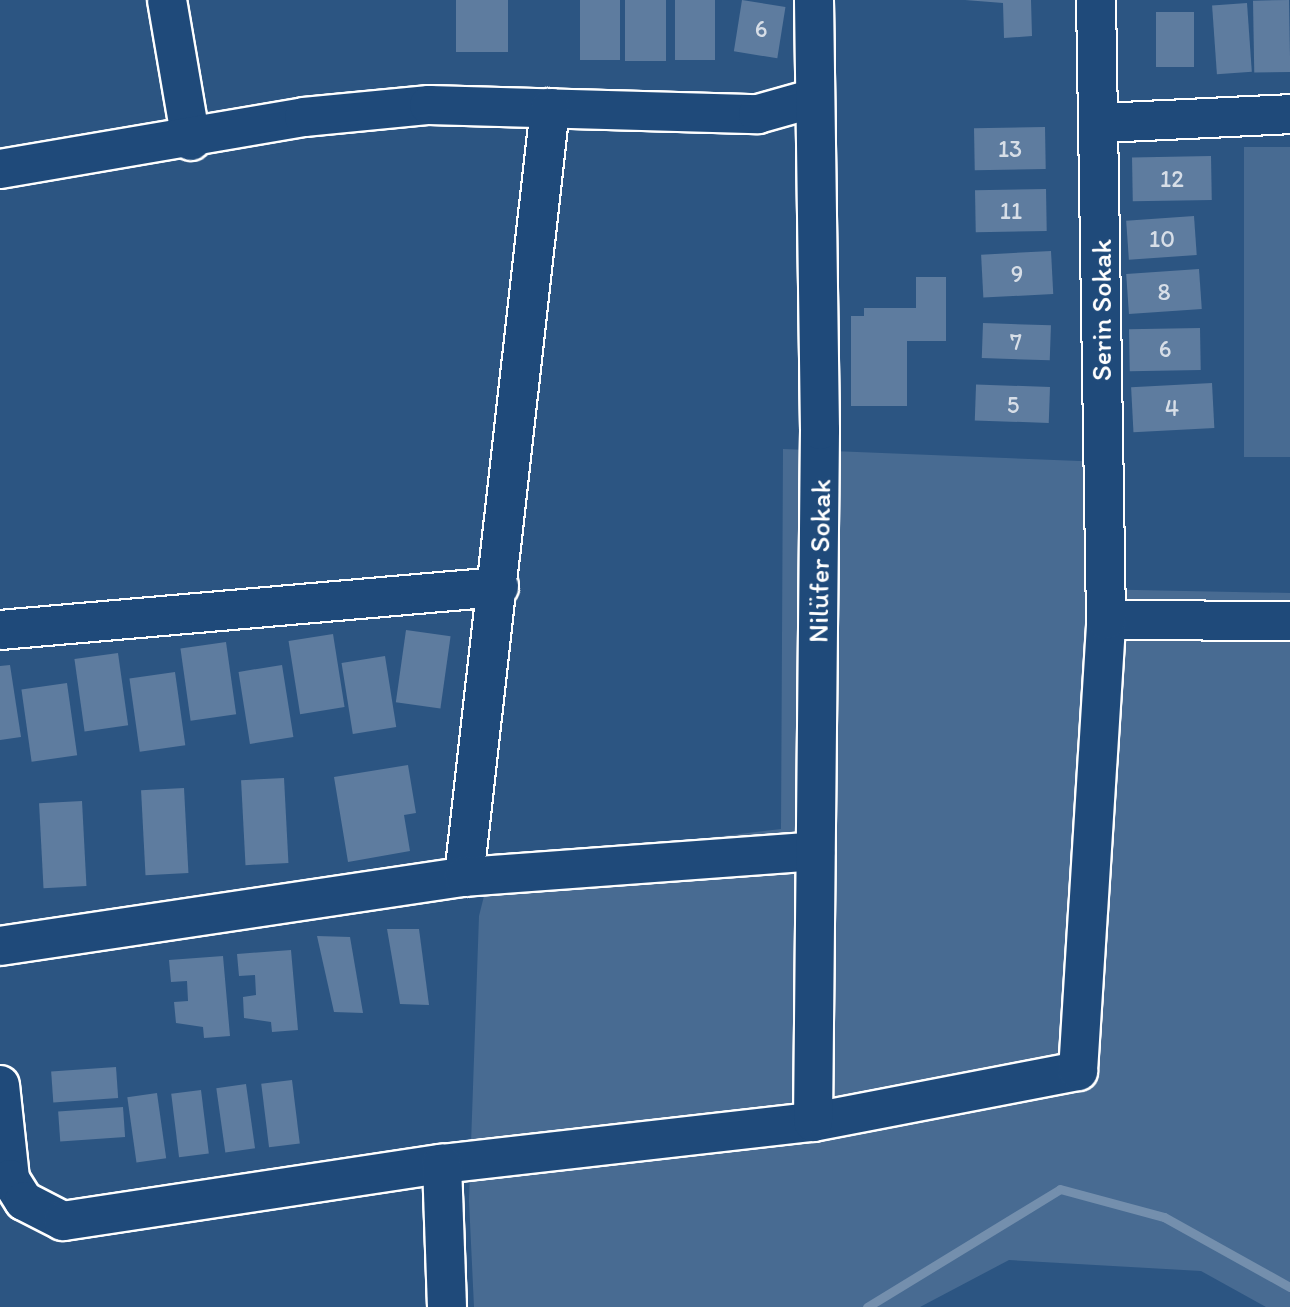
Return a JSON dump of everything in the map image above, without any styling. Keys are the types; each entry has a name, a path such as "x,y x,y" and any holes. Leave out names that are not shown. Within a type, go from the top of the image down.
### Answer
{"street":[{"path":"167,0 191,141"},
{"name":"Nilüfer Sokak","path":"813,1122 820,430 814,0"},
{"name":"Serin Sokak","path":"813,1122 1078,1071 1106,620 1102,123 1096,0"},
{"path":"0,169 191,141 304,117 429,105 758,114 815,98"},
{"path":"464,877 499,587 550,108"},
{"path":"1102,123 1290,114"},
{"path":"0,630 499,587"},
{"path":"1106,620 1290,621"},
{"path":"0,946 464,877 815,851"},
{"path":"0,1085 10,1179 24,1201 63,1221 442,1164 813,1122"},
{"path":"442,1164 447,1307"}],"shaded area":[{"path":"1244,147 1290,147 1290,457 1244,457"},
{"path":"783,449 1105,462 1087,589 1290,593 1290,1307 1266,1307 1201,1271 1009,1260 920,1307 474,1307 469,1201 479,916 492,864 781,829"}],"building":[{"path":"456,0 508,0 508,52 456,52"},
{"path":"580,0 620,0 620,60 580,60"},
{"path":"625,0 666,0 666,61 625,61"},
{"path":"675,0 715,0 715,60 675,60"},
{"path":"742,0 785,7 777,58 734,51"},
{"path":"965,0 1031,0 1032,36 1004,38 1003,3"},
{"path":"1289,0 1290,72 1254,73 1253,1"},
{"path":"1247,3 1252,72 1217,74 1212,5"},
{"path":"1156,12 1194,12 1194,67 1156,67"},
{"path":"1045,127 1046,169 975,170 974,128"},
{"path":"1211,156 1212,200 1133,201 1132,157"},
{"path":"1046,189 1047,231 976,232 975,190"},
{"path":"1194,216 1197,255 1129,260 1126,221"},
{"path":"1051,251 1053,294 983,298 981,255"},
{"path":"1199,269 1202,309 1129,314 1126,274"},
{"path":"916,277 946,277 946,341 907,341 907,406 851,406 851,316 864,316 864,308 916,308"},
{"path":"983,323 1051,325 1050,360 982,358"},
{"path":"1200,328 1201,370 1130,371 1129,329"},
{"path":"1212,383 1214,428 1133,432 1131,387"},
{"path":"976,384 1050,387 1049,423 975,420"},
{"path":"406,630 451,636 440,709 396,702"},
{"path":"333,634 345,707 300,714 289,641"},
{"path":"226,642 236,714 191,721 180,648"},
{"path":"118,653 128,725 85,731 74,659"},
{"path":"385,656 396,727 353,734 342,663"},
{"path":"10,665 21,737 0,740 0,666"},
{"path":"282,665 293,737 250,744 239,672"},
{"path":"175,672 185,745 140,752 129,678"},
{"path":"67,683 77,755 32,762 21,689"},
{"path":"408,765 416,813 404,815 410,851 348,862 334,777"},
{"path":"284,778 288,863 246,865 241,780"},
{"path":"184,788 188,873 146,875 141,790"},
{"path":"82,801 86,886 44,888 39,803"},
{"path":"387,929 419,929 429,1005 400,1004"},
{"path":"317,936 350,937 363,1013 334,1012"},
{"path":"291,950 298,1030 272,1032 271,1022 244,1018 243,997 256,995 255,975 239,976 237,954"},
{"path":"223,956 230,1036 204,1038 203,1027 176,1023 174,1002 188,1001 187,981 171,982 169,960"},
{"path":"116,1067 118,1098 53,1102 51,1072"},
{"path":"292,1080 300,1144 269,1147 261,1084"},
{"path":"246,1084 255,1148 225,1153 216,1088"},
{"path":"201,1090 209,1154 179,1157 171,1094"},
{"path":"157,1093 166,1158 136,1163 127,1097"},
{"path":"123,1107 125,1137 60,1141 58,1112"}],"waterway":[{"path":"867,1307 1060,1189 1164,1217 1290,1287"}]}
